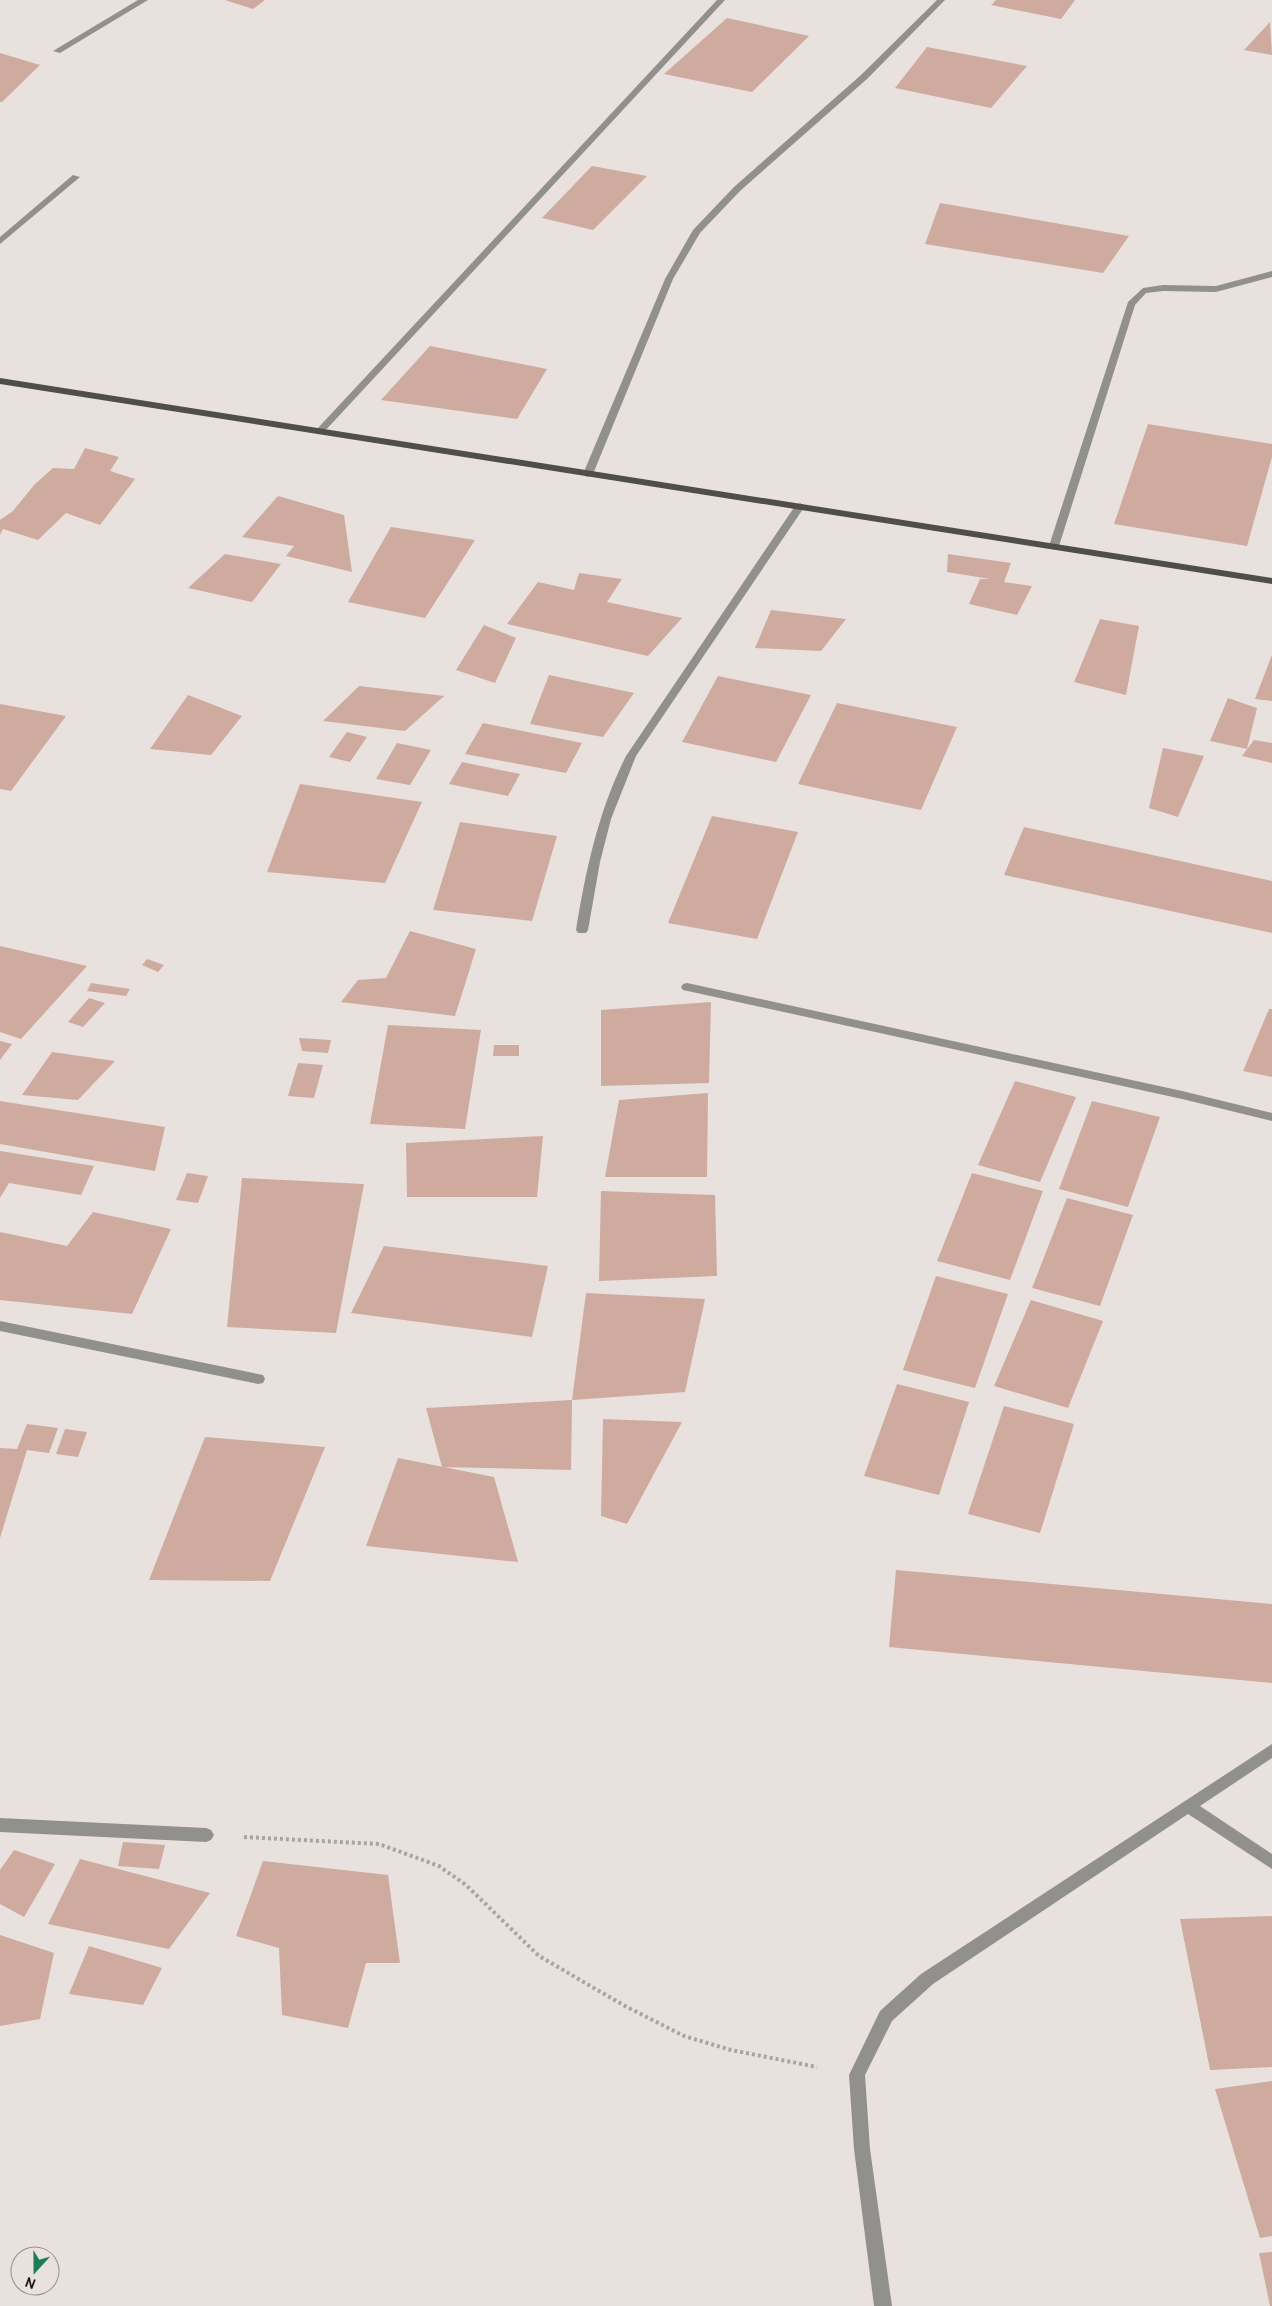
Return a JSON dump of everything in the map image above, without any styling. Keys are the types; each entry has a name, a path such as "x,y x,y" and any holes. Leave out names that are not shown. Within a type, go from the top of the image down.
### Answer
{"main road":[{"path":"0,381 1272,581"}],"street":[{"path":"57,51 144,0"},
{"path":"320,431 721,0"},
{"path":"588,474 669,279 696,232 738,188 864,77 941,0"},
{"path":"0,241 76,177"},
{"path":"1054,546 1132,304 1143,291 1163,288 1216,289 1272,274"},
{"path":"582,930 594,855 615,786 627,764 800,506"},
{"path":"687,987 1182,1095 1272,1117"},
{"path":"0,1326 258,1379"},
{"path":"883,2306 862,2149 857,2075 886,2016 927,1979 1189,1807 1272,1750"},
{"path":"1189,1807 1272,1862"},
{"path":"0,1825 206,1835"}],"path":[{"path":"206,1835 379,1844 439,1866 466,1885 539,1956 650,2019 684,2036 731,2050 857,2075"}],"building":[{"path":"225,0 265,0 253,9"},
{"path":"996,0 1075,0 1061,19 991,5"},
{"path":"727,18 809,36 752,92 664,74"},
{"path":"1270,22 1272,55 1244,50"},
{"path":"927,47 1027,66 991,108 895,88"},
{"path":"0,53 40,65 2,102 0,102"},
{"path":"592,166 647,176 593,230 542,218"},
{"path":"940,203 1129,236 1103,273 925,244"},
{"path":"430,346 547,369 517,419 381,400"},
{"path":"1148,424 1272,444 1272,457 1247,546 1114,524"},
{"path":"85,448 119,457 110,471 135,479 100,525 66,513 38,540 3,529 0,535 0,520 13,511 34,485 53,468 74,469"},
{"path":"278,496 344,515 352,572 286,556 294,546 242,537"},
{"path":"391,527 475,540 425,618 348,602"},
{"path":"225,554 281,564 252,602 188,588"},
{"path":"948,554 1011,563 1004,582 1032,586 1017,615 969,604 980,579 990,579 947,572"},
{"path":"579,573 622,579 607,602 682,618 648,656 507,624 538,582 574,590"},
{"path":"771,610 846,619 821,651 755,648"},
{"path":"1100,619 1139,626 1126,695 1074,682"},
{"path":"484,625 516,638 495,683 456,670"},
{"path":"1272,655 1272,701 1255,699"},
{"path":"549,675 634,693 603,737 530,724"},
{"path":"718,676 811,695 776,762 682,742"},
{"path":"359,686 444,696 405,731 323,721"},
{"path":"188,695 242,716 211,755 150,749"},
{"path":"1228,698 1257,708 1247,749 1210,741"},
{"path":"837,703 957,727 921,810 798,784"},
{"path":"0,704 66,716 11,791 0,789"},
{"path":"483,723 582,743 566,773 465,754"},
{"path":"347,732 367,737 350,762 329,757"},
{"path":"1254,740 1272,743 1272,763 1242,756"},
{"path":"397,743 431,750 410,785 376,779"},
{"path":"1163,748 1204,756 1178,817 1149,808"},
{"path":"462,762 520,774 508,796 449,784"},
{"path":"300,784 422,802 385,883 267,872"},
{"path":"712,816 798,832 757,939 668,923"},
{"path":"460,822 557,836 532,921 433,910"},
{"path":"1024,827 1272,881 1272,933 1004,875"},
{"path":"410,931 476,949 455,1016 341,1002 358,980 386,978"},
{"path":"0,946 87,966 21,1039 0,1032"},
{"path":"147,959 164,965 158,972 142,965"},
{"path":"91,983 130,989 126,996 87,991"},
{"path":"89,998 105,1003 83,1027 68,1022"},
{"path":"711,1002 709,1083 601,1086 601,1010"},
{"path":"1269,1009 1272,1009 1272,1077 1243,1071"},
{"path":"388,1025 481,1030 465,1129 370,1124"},
{"path":"299,1038 331,1040 328,1053 302,1051"},
{"path":"0,1041 12,1044 0,1060"},
{"path":"494,1045 519,1045 519,1056 493,1056"},
{"path":"52,1052 115,1061 78,1100 22,1095"},
{"path":"298,1063 323,1065 314,1098 288,1096"},
{"path":"1015,1081 1076,1097 1040,1182 978,1165"},
{"path":"708,1093 707,1177 605,1177 619,1100"},
{"path":"0,1101 165,1127 155,1171 0,1144"},
{"path":"1092,1101 1160,1117 1128,1207 1059,1189"},
{"path":"543,1136 537,1197 407,1197 406,1143"},
{"path":"0,1151 94,1166 81,1195 9,1183 0,1198"},
{"path":"187,1173 208,1176 198,1203 176,1200"},
{"path":"972,1173 1043,1191 1010,1280 937,1261"},
{"path":"242,1178 364,1184 336,1333 227,1327"},
{"path":"601,1191 715,1195 717,1276 599,1281"},
{"path":"1067,1198 1133,1215 1100,1306 1032,1288"},
{"path":"93,1212 171,1229 132,1314 0,1300 0,1232 67,1246"},
{"path":"384,1246 548,1266 532,1337 351,1313"},
{"path":"936,1276 1008,1294 975,1388 903,1370"},
{"path":"586,1293 705,1299 685,1392 572,1400"},
{"path":"1031,1300 1103,1321 1068,1408 994,1386"},
{"path":"897,1384 969,1402 939,1495 864,1476"},
{"path":"572,1400 571,1470 442,1467 426,1408"},
{"path":"1004,1406 1074,1424 1040,1533 968,1514"},
{"path":"603,1419 682,1422 627,1524 601,1516"},
{"path":"27,1424 58,1428 49,1453 27,1450 0,1538 0,1448 17,1449"},
{"path":"65,1429 87,1432 78,1457 56,1454"},
{"path":"205,1437 325,1447 270,1581 149,1580"},
{"path":"398,1458 494,1477 518,1562 366,1546"},
{"path":"896,1570 1272,1604 1272,1683 889,1647"},
{"path":"123,1842 165,1845 159,1869 118,1866"},
{"path":"14,1850 55,1864 24,1917 0,1904 0,1870"},
{"path":"80,1859 210,1893 169,1949 48,1924"},
{"path":"263,1861 388,1875 400,1963 366,1963 348,2028 282,2015 279,1948 236,1936"},
{"path":"1272,1916 1272,2067 1210,2070 1180,1919"},
{"path":"0,1935 54,1953 40,2019 0,2026"},
{"path":"89,1946 162,1968 143,2005 69,1994"},
{"path":"1272,2081 1272,2236 1260,2238 1215,2089"},
{"path":"1272,2252 1272,2306 1270,2306 1259,2253"}]}
